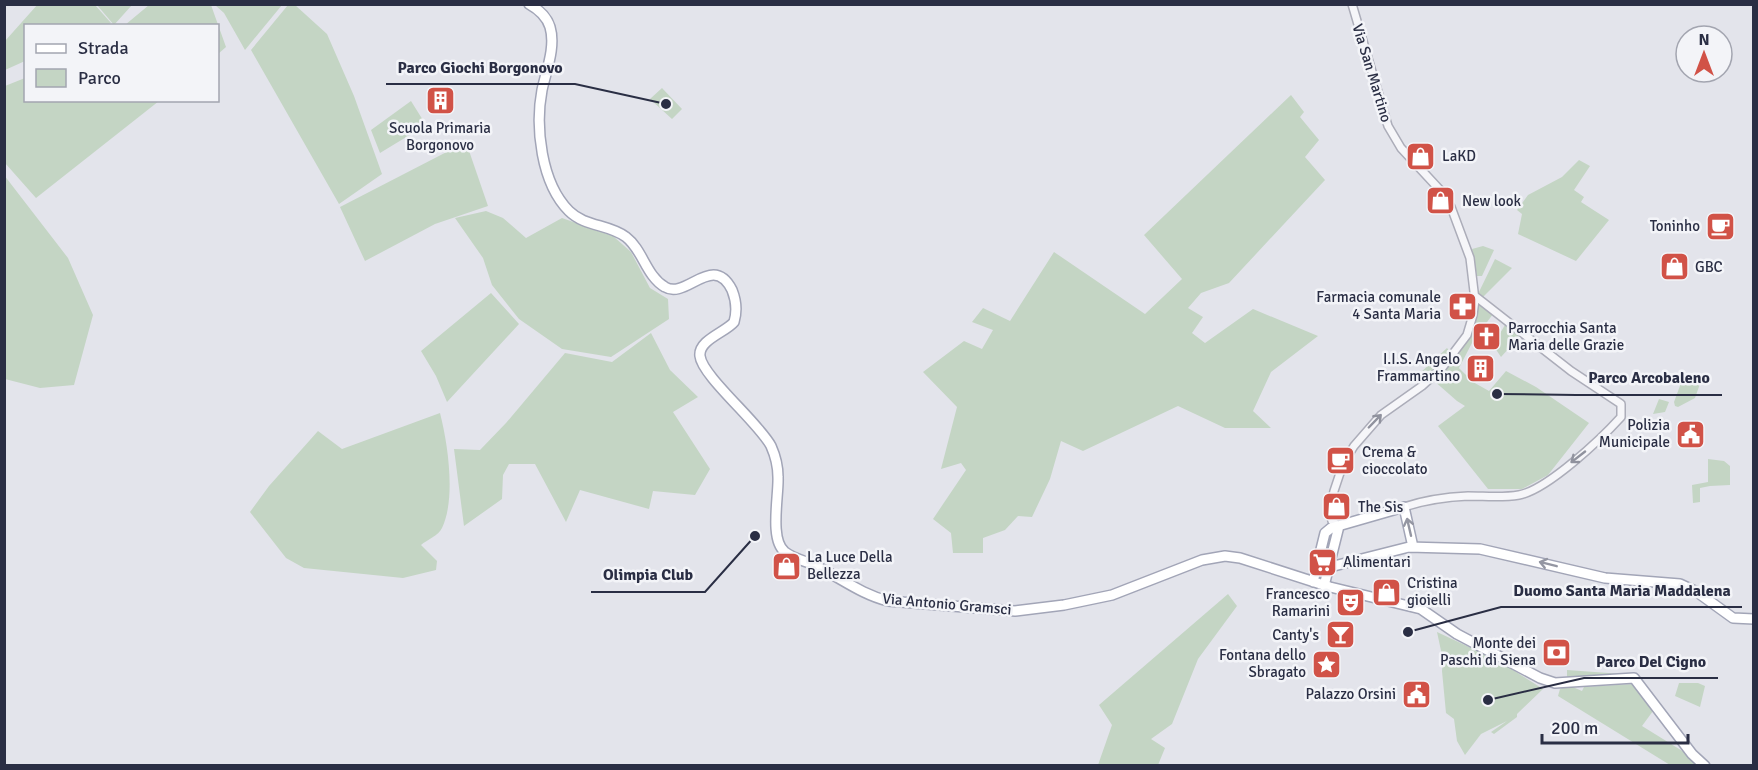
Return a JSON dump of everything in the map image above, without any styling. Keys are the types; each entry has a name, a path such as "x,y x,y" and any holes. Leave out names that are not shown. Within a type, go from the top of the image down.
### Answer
{"main road":[{"name":"Via Antonio Gramsci","path":"529,4 540,10 550,28 551,51 541,99 540,135 543,157 558,198 571,213 582,220 613,230 626,237 637,249 654,278 670,290 679,289 704,276 713,276 722,279 733,295 735,318 731,326 706,343 700,351 700,357 712,376 770,444 776,461 778,478 777,540 784,552 816,566 871,597 888,601 1015,611 1064,605 1112,595 1194,562 1223,557 1243,559 1324,586 1424,610 1451,630 1489,652 1526,672 1555,683 1634,678 1688,748 1705,765"},
{"path":"1313,582 1326,531 1339,526 1404,507 1413,547"},
{"path":"1324,586 1334,566 1339,526"},
{"path":"1334,566 1413,547 1480,549 1605,578 1682,585 1697,592 1733,618 1754,619"}],"street":[{"name":"Via San Martino","path":"1339,526 1331,519 1331,503 1340,473 1354,446 1375,420 1429,380 1460,346 1471,324 1475,296 1468,251 1449,202 1401,148 1388,126 1352,4"},
{"path":"1404,507 1440,498 1526,493 1596,443 1621,417 1621,404 1571,371 1475,296"}],"green space":[{"path":"38,4 95,5 111,23 24,24 24,61 5,70 5,41"},
{"path":"97,5 132,5 115,24"},
{"path":"149,5 211,5 218,24 126,24"},
{"path":"215,5 282,5 245,50 224,13"},
{"path":"288,5 295,5 327,34 354,96 382,174 339,204 251,50"},
{"path":"219,27 226,47 219,53"},
{"path":"24,78 24,102 158,102 36,198 5,163 5,86"},
{"path":"662,88 682,109 672,119 650,99"},
{"path":"1291,95 1304,112 1300,117 1319,140 1305,157 1325,180 1229,283 1201,293 1188,308 1203,317 1192,333 1205,343 1253,309 1318,336 1271,372 1253,411 1271,428 1225,428 1178,406 1083,451 1061,441 1050,479 1032,517 1018,516 1005,530 983,538 983,553 953,553 951,533 933,519 966,470 961,463 941,469 957,407 923,372 964,341 982,349 993,330 972,322 983,308 1010,321 1054,252 1145,314 1182,279 1144,235"},
{"path":"411,101 426,125 380,153 371,130"},
{"path":"466,142 488,206 435,224 365,261 340,207"},
{"path":"1579,160 1590,166 1574,190 1584,197 1581,202 1609,220 1576,261 1518,234 1522,214 1517,210 1528,195 1562,177"},
{"path":"4,175 68,258 93,315 74,385 40,388 5,379"},
{"path":"486,211 503,218 526,238 562,218 613,236 631,252 650,288 668,299 669,319 611,357 562,349 519,319 492,285 483,258 455,218"},
{"path":"1483,246 1494,250 1482,276 1477,276 1472,249"},
{"path":"1495,259 1512,268 1482,298 1479,296 1493,314 1473,341 1459,368 1473,382 1489,391 1506,371 1536,387 1589,423 1548,475 1522,489 1488,489 1438,426 1465,406 1433,380 1471,329 1478,294"},
{"path":"491,293 519,324 447,402 436,376 421,351"},
{"path":"1505,325 1520,336 1501,357 1493,345"},
{"path":"651,333 670,370 698,397 673,412 710,469 695,495 653,491 649,509 580,490 566,522 535,464 509,464 503,475 502,499 464,526 454,449 480,450 565,353 612,362"},
{"path":"1447,348 1451,353 1435,373 1419,386 1413,376 1419,374"},
{"path":"1684,375 1701,381 1695,398 1678,407 1674,402"},
{"path":"1659,399 1669,402 1665,412 1653,414"},
{"path":"440,413 448,455 449,502 442,528 421,545 437,561 436,570 403,578 304,568 286,558 250,512 269,486 318,431 342,449"},
{"path":"1708,459 1724,461 1730,466 1730,485 1700,488 1700,502 1693,503 1692,485 1708,482"},
{"path":"1228,594 1237,606 1198,659 1172,724 1151,739 1165,748 1158,765 1098,765 1112,725 1099,705"},
{"path":"1437,632 1499,661 1543,689 1517,714 1517,717 1494,734 1491,732 1507,721 1481,734 1465,755 1457,741 1454,719 1446,713 1443,660"},
{"path":"1567,670 1622,674 1621,678 1567,678"},
{"path":"1679,683 1698,683 1705,686 1700,707 1675,696"},
{"path":"1633,684 1653,711 1642,726 1705,765 1670,765 1558,696 1560,689 1568,685 1582,691 1584,687"}],"place":[{"name":"Scuola Primaria Borgonovo","path":"440,101"},
{"name":"Parco Giochi Borgonovo","path":"666,104"},
{"name":"LaKD","path":"1421,156"},
{"name":"New look","path":"1441,201"},
{"name":"Toninho","path":"1721,226"},
{"name":"GBC","path":"1674,267"},
{"name":"Farmacia comunale 4 Santa Maria","path":"1462,306"},
{"name":"Parrocchia Santa Maria delle Grazie","path":"1487,337"},
{"name":"I.I.S. Angelo Frammartino","path":"1481,368"},
{"name":"Parco Arcobaleno","path":"1497,394"},
{"name":"Polizia Municipale","path":"1691,434"},
{"name":"Crema & cioccolato","path":"1341,461"},
{"name":"The Sis","path":"1337,507"},
{"name":"Olimpia Club","path":"755,536"},
{"name":"Alimentari","path":"1322,562"},
{"name":"La Luce Della Bellezza","path":"786,566"},
{"name":"Cristina gioielli","path":"1386,592"},
{"name":"Francesco Ramarini","path":"1351,603"},
{"name":"Duomo Santa Maria Maddalena","path":"1408,632"},
{"name":"Canty's","path":"1340,635"},
{"name":"Monte dei Paschi di Siena","path":"1557,652"},
{"name":"Fontana dello Sbragato","path":"1327,664"},
{"name":"Palazzo Orsini","path":"1417,694"},
{"name":"Parco Del Cigno","path":"1488,700"}]}
